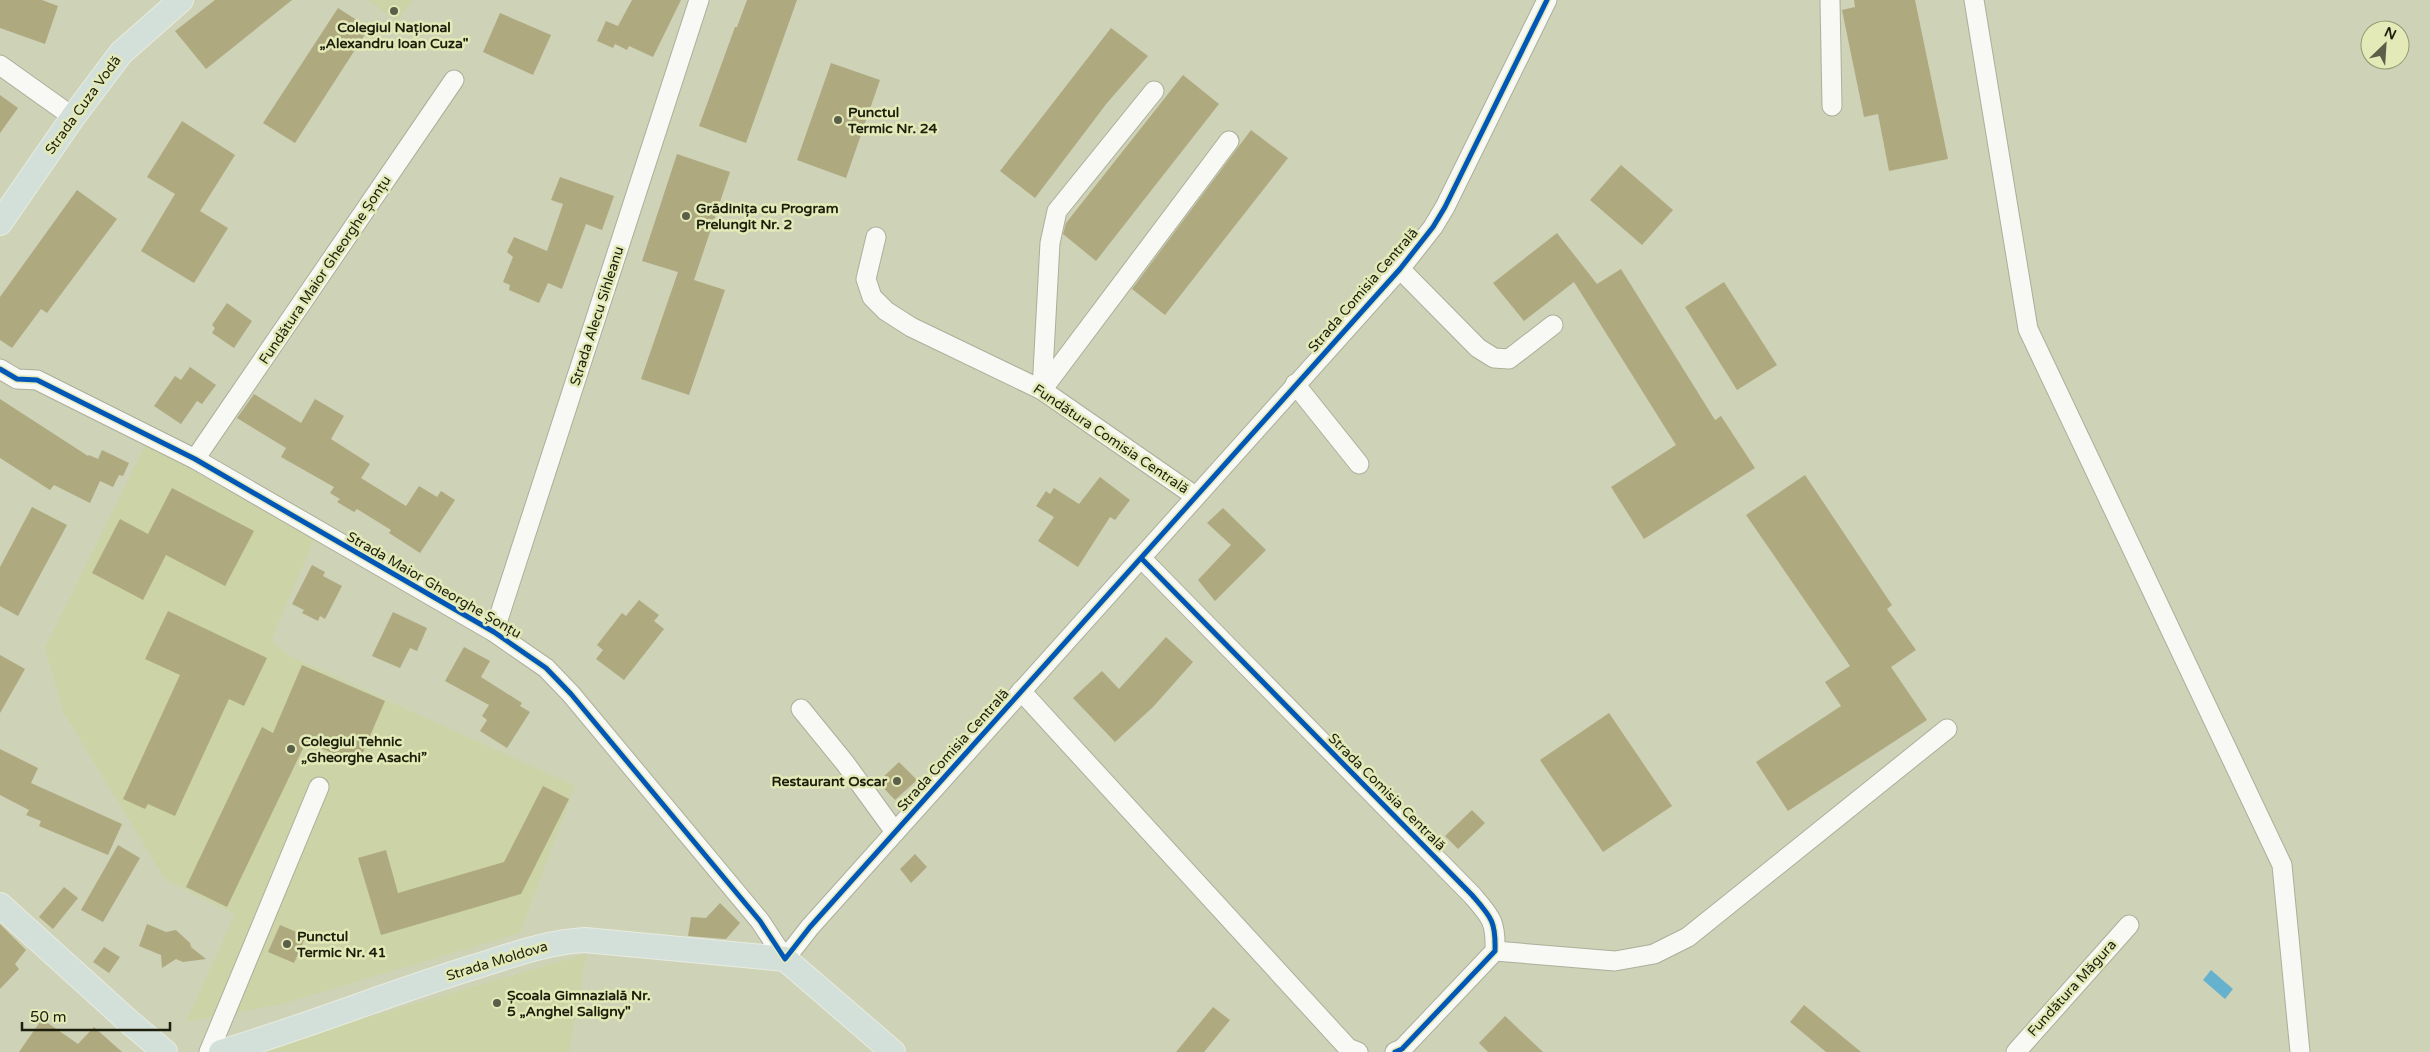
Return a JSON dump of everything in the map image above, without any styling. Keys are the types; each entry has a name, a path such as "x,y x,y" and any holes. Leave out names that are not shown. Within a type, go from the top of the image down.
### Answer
{"main road":[{"name":"Strada Cuza Vodă","path":"0,223 73,117 121,53 181,0"},
{"path":"0,904 126,1020 166,1052"},
{"name":"Strada Moldova","path":"221,1052 444,976 565,941 604,940 785,959"},
{"path":"785,959 893,1052"}],"street":[{"name":"Strada Alecu Sihleanu","path":"494,632 699,0"},
{"path":"1830,0 1832,106"},
{"path":"1974,0 2028,329 2282,865 2300,1052"},
{"name":"Strada Comisia Centrală","path":"785,959 810,927 1142,559 1195,496 1400,269 1434,227 1543,1"},
{"path":"0,65 73,117"},
{"name":"Fundătura Maior Gheorghe Șonțu","path":"195,460 454,80"},
{"path":"1042,390 1050,243 1057,211 1154,91"},
{"path":"1042,390 1229,141"},
{"name":"Fundătura Comisia Centrală","path":"876,237 866,279 872,297 886,312 1042,390 1195,496"},
{"path":"1400,269 1478,348 1494,358 1509,359 1553,326"},
{"name":"Strada Maior Gheorghe Șonțu","path":"0,369 17,379 37,380 195,460 494,632 546,668 571,694 760,921 785,959"},
{"path":"1295,384 1359,464"},
{"name":"Strada Comisia Centrală","path":"1142,559 1472,895 1491,917 1495,934 1495,951"},
{"name":"Strada Comisia Centrală","path":"1021,692 1348,1048 1358,1052"},
{"path":"801,709 845,762 895,832"},
{"path":"1395,1052 1402,1049 1495,951 1615,961 1654,954 1688,937 1947,729"},
{"path":"209,1052 319,787"},
{"name":"Fundătura Măgura","path":"2016,1052 2129,925"}],"shaded area":[{"name":"Colegiul Național „Alexandru Ioan Cuza\"","path":"368,0 413,0 397,21"},
{"name":"Colegiul Tehnic „Gheorghe Asachi”","path":"146,444 314,540 271,641 288,655 575,786 520,933 278,1005 186,1022 235,914 165,879 64,713 45,648"},
{"name":"Școala Gimnazială Nr. 5 „Anghel Saligny\"","path":"586,954 569,1052 248,1052"}],"water":[{"path":"2211,970 2233,989 2225,999 2203,980"}],"building":[{"path":"0,0 42,0 58,6 45,44 0,28"},
{"path":"215,0 292,0 206,69 175,31"},
{"path":"632,0 681,0 653,57 629,46 627,50 615,44 613,48 597,41 606,21 618,26"},
{"path":"747,0 797,0 746,143 699,126 735,27 737,27"},
{"path":"1854,0 1915,0 1948,159 1889,171 1878,114 1864,117 1842,10 1855,7"},
{"path":"338,8 369,28 295,143 263,123"},
{"path":"500,13 551,35 533,75 483,52"},
{"path":"1111,28 1148,56 1107,103 1035,198 1000,171"},
{"name":"Punctul Termic Nr. 24","path":"831,63 880,80 846,178 797,160"},
{"path":"1183,75 1219,104 1096,261 1063,234 1066,223"},
{"path":"0,95 18,108 0,133"},
{"path":"182,121 235,155 200,211 228,228 194,283 141,251 175,194 147,177"},
{"path":"1251,130 1288,158 1165,315 1132,289"},
{"path":"677,154 730,172 694,280 725,290 689,395 641,379 678,272 642,261"},
{"path":"1621,165 1673,210 1642,245 1590,200"},
{"path":"560,177 614,196 602,230 586,224 562,289 548,283 539,303 509,290 510,285 503,282 513,257 507,252 514,237 547,251 563,204 551,200"},
{"path":"77,190 117,219 47,313 41,309 12,348 0,340 0,297"},
{"path":"1557,233 1597,284 1621,269 1715,420 1721,416 1755,468 1644,539 1611,487 1676,445 1574,282 1524,321 1493,283"},
{"path":"1724,282 1777,365 1737,390 1685,307"},
{"path":"227,303 252,321 234,348 212,333 215,328 212,325"},
{"path":"190,367 216,385 202,404 197,401 181,424 154,406 175,376 181,380"},
{"path":"254,394 301,423 315,399 344,416 331,439 370,464 361,478 406,506 419,486 437,497 441,491 455,500 420,553 389,533 391,530 357,509 354,512 337,502 340,499 330,493 334,487 281,457 286,448 237,418"},
{"path":"0,399 88,456 98,459 102,450 129,463 123,476 119,475 113,487 100,481 90,503 54,485 50,490 0,458"},
{"path":"1805,475 1892,605 1887,609 1916,650 1891,667 1927,720 1788,811 1756,762 1841,706 1825,682 1850,666 1746,515"},
{"path":"1100,477 1130,500 1115,520 1110,517 1078,567 1038,541 1054,517 1036,506 1046,491 1050,494 1054,488 1079,504"},
{"path":"172,488 254,531 225,586 166,555 143,600 92,573 120,519 148,534"},
{"path":"32,507 67,525 18,616 0,606 0,567"},
{"path":"1223,508 1266,550 1215,601 1198,580 1231,545 1207,523"},
{"path":"312,565 325,572 323,576 342,586 325,619 320,616 318,621 302,613 304,610 292,604"},
{"path":"639,600 659,615 654,621 664,629 624,680 596,659 603,650 597,645 622,613 626,616"},
{"path":"168,611 267,658 244,706 229,699 175,816 148,804 145,809 123,799 180,675 145,659"},
{"path":"393,612 427,628 417,651 410,648 400,668 372,656"},
{"path":"1166,637 1193,662 1153,707 1115,742 1073,698 1102,671 1119,689"},
{"path":"464,647 490,661 481,677 522,703 520,706 530,712 507,748 480,731 487,720 482,716 489,705 445,681"},
{"path":"0,655 25,669 0,713"},
{"path":"302,665 385,701 358,764 306,742 227,907 186,887 262,727 273,733"},
{"path":"1609,713 1672,806 1603,852 1540,760"},
{"path":"0,749 38,768 31,783 122,824 108,855 39,826 41,821 26,815 29,810 0,795"},
{"name":"Restaurant Oscar","path":"899,762 917,780 895,800 878,782"},
{"path":"543,786 569,799 521,894 381,935 358,858 386,850 398,893 504,862"},
{"path":"1472,810 1485,823 1458,849 1445,836"},
{"path":"118,845 140,858 103,922 81,910"},
{"path":"915,854 927,867 911,883 900,869"},
{"path":"64,887 78,898 53,929 39,917"},
{"path":"720,903 740,923 726,939 688,936 691,917 706,918"},
{"path":"0,924 26,950 15,964 19,969 0,989"},
{"path":"147,924 166,932 176,930 190,943 191,947 206,959 183,962 176,959 162,968 161,955 139,946"},
{"name":"Punctul Termic Nr. 41","path":"280,925 306,936 294,963 268,952"},
{"path":"104,947 120,957 109,973 93,962"},
{"path":"1804,1005 1861,1052 1826,1052 1790,1022"},
{"path":"1213,1007 1230,1020 1204,1052 1176,1052"},
{"path":"1505,1016 1543,1052 1488,1052 1479,1043"},
{"path":"42,1019 78,1044 94,1027 122,1052 19,1052"}],"cycle path":[{"path":"0,369 17,379 37,380 195,459 494,632 546,668 571,694 760,921 785,959 810,927 1400,269 1433,227 1445,207 1547,0"},
{"path":"1142,559 1472,895 1488,914 1493,926 1495,951 1402,1049 1395,1052"}],"place":[{"name":"Colegiul Național „Alexandru Ioan Cuza\"","path":"394,11"},
{"name":"Punctul Termic Nr. 24","path":"838,120"},
{"name":"Grădinița cu Program Prelungit Nr. 2","path":"686,216"},
{"name":"Colegiul Tehnic „Gheorghe Asachi”","path":"291,749"},
{"name":"Restaurant Oscar","path":"897,781"},
{"name":"Punctul Termic Nr. 41","path":"287,944"},
{"name":"Școala Gimnazială Nr. 5 „Anghel Saligny\"","path":"497,1003"}]}
